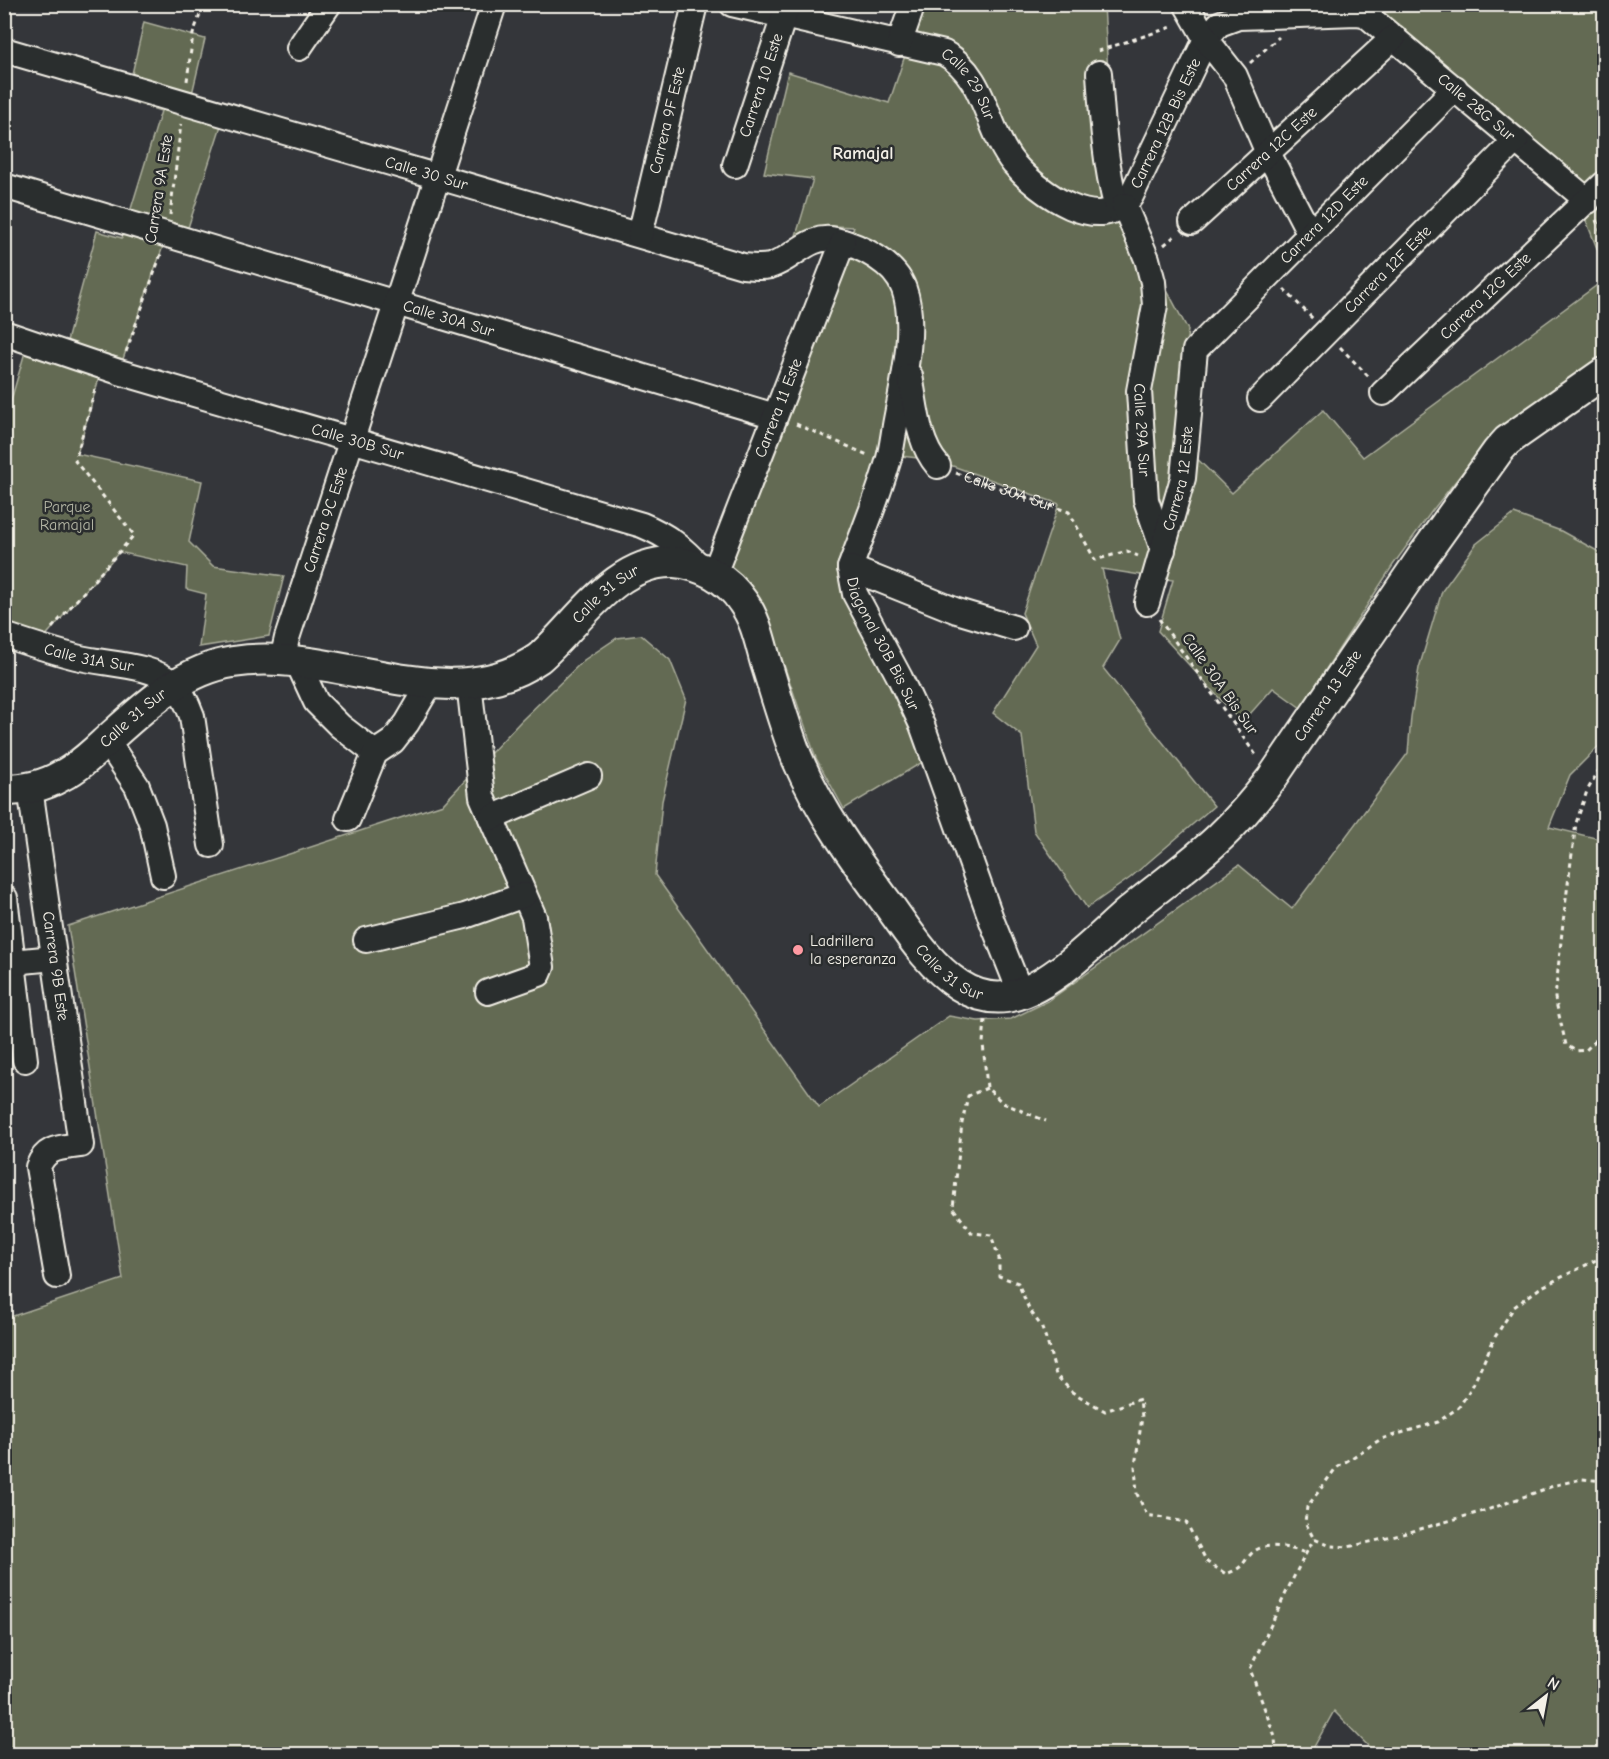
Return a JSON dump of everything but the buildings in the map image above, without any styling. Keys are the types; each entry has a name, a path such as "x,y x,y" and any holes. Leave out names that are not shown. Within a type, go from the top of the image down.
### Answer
{"main road":[{"name":"Carrera 13 Este","path":"1021,994 1051,977 1211,844 1245,812 1272,778 1423,556 1498,451 1507,441 1605,373"},
{"name":"Calle 31 Sur","path":"17,789 52,781 72,770 174,684 215,666 252,659 290,660 430,684 491,680 525,669 552,647 611,585 634,570 661,563 688,564 708,571 735,591 751,615 789,736 810,786 833,826 930,959 958,985 972,992 988,997 1021,994"}],"street":[{"path":"298,48 329,4"},
{"name":"Carrera 9C Este","path":"290,660 287,638 494,4"},
{"name":"Carrera 9F Este","path":"640,235 695,4"},
{"name":"Calle 29 Sur","path":"732,4 786,11 900,44 944,53 961,64 976,87 1003,146 1014,164 1031,179 1064,203 1081,211 1098,214 1121,207"},
{"path":"900,44 914,4"},
{"name":"Carrera 10 Este","path":"735,165 786,11"},
{"name":"Calle 28G Sur","path":"1304,15 1365,14 1516,140 1596,192"},
{"path":"1195,21 1219,24 1238,17 1304,15"},
{"path":"1195,21 1235,76 1268,153 1310,234"},
{"name":"Carrera 12B Bis Este","path":"1121,207 1136,187 1195,21"},
{"name":"Carrera 12C Este","path":"1192,222 1394,36"},
{"name":"Calle 30 Sur","path":"4,50 755,268 782,261 815,240 843,242"},
{"name":"Calle 29A Sur","path":"1095,63 1110,184 1147,259 1153,282 1155,305 1139,391 1146,500 1161,557"},
{"name":"Carrera 12D Este","path":"1195,350 1455,88"},
{"name":"Carrera 12F Este","path":"1260,399 1516,140"},
{"name":"Calle 30A Sur","path":"4,186 775,416"},
{"name":"Carrera 12G Este","path":"1383,393 1596,192"},
{"name":"Diagonal 30B Bis Sur","path":"843,242 886,264 897,275 905,289 909,323 907,361 888,463 850,568 855,594 900,678 922,725 993,924 1021,994"},
{"name":"Carrera 11 Este","path":"708,571 775,416 843,242"},
{"name":"Calle 30B Sur","path":"4,333 110,369 642,525 672,540 708,571"},
{"name":"Carrera 12 Este","path":"1148,603 1183,478 1195,350"},
{"path":"907,361 922,438 927,454 938,466"},
{"path":"850,568 957,611 1014,628"},
{"name":"Calle 31A Sur","path":"4,635 76,657 141,669 174,684"},
{"path":"290,660 316,702 340,726 375,753"},
{"path":"469,683 482,797 534,917 542,967 540,974 488,992"},
{"path":"174,684 187,702 192,716 211,845"},
{"path":"348,819 375,753 393,741 407,723 430,684"},
{"path":"107,741 137,786 152,825 163,876"},
{"path":"491,818 589,776"},
{"name":"Carrera 9B Este","path":"17,789 54,958 81,1145 50,1151 42,1158 38,1167 57,1276"},
{"path":"366,940 465,916 524,895"},
{"path":"5,898 25,1060"},
{"path":"13,962 54,958"}],"path":[{"name":"Carrera 9A Este","path":"37,645 134,535 75,461 110,369 167,235 193,34 204,4"},
{"path":"1235,76 1304,15"},
{"path":"1095,63 1195,21"},
{"path":"1147,259 1192,222"},
{"path":"775,416 888,463"},
{"name":"Calle 30A Sur","path":"938,466 1069,512 1095,560 1127,551 1161,557"},
{"name":"Calle 30A Bis Sur","path":"1148,603 1272,778"},
{"path":"1605,761 1587,791 1576,823 1555,998 1566,1045 1575,1051 1586,1050 1596,1040 1605,1020"},
{"path":"988,997 983,1043 987,1088 1003,1103 1046,1121"},
{"path":"987,1088 968,1096 962,1123 953,1208 972,1233 991,1235 999,1258 999,1276 1018,1282 1029,1309 1041,1326 1056,1375 1072,1392 1105,1411 1140,1399 1142,1417 1135,1466 1137,1494 1147,1515 1186,1522 1208,1562 1226,1574 1240,1569 1253,1551 1278,1545 1306,1553"},
{"path":"1605,1256 1540,1288 1514,1307 1495,1337 1473,1385 1459,1407 1438,1422 1381,1439 1336,1468 1307,1507 1305,1522 1314,1539 1331,1546 1348,1547 1487,1510 1564,1483 1582,1479 1605,1481"},
{"path":"1276,1755 1275,1737 1250,1669 1294,1573 1314,1539"}],"green space":[{"path":"922,5 1104,5 1115,192 1188,330 1175,437 1232,493 1323,410 1363,457 1604,280 1604,364 1526,413 1477,454 1393,565 1301,708 1273,688 1242,723 1158,631 1173,580 1102,569 1120,640 1103,668 1214,806 1130,878 1087,908 1034,831 1022,736 993,713 1036,645 1022,613 1059,504 936,460 883,454 846,559 926,760 844,809 816,758 765,610 750,587 728,567 854,227 832,226 795,239 813,179 764,173 788,72 889,103"},
{"path":"1361,5 1604,5 1604,266 1568,175"},
{"name":"Parque Ramajal","path":"144,22 205,39 191,98 227,107 184,240 167,235 123,359 106,354 77,454 202,481 189,542 213,566 284,576 269,636 199,647 206,594 186,589 187,567 119,552 42,640 5,627 5,421 25,352 61,363 97,231 122,238 161,111 126,100"},
{"path":"1514,514 1561,531 1604,553 1604,741 1570,775 1549,827 1604,840 1604,1754 1376,1754 1334,1711 1310,1754 5,1754 4,1319 123,1279 68,926 443,804 521,721 584,660 617,638 641,635 670,660 686,699 662,801 655,875 819,1107 949,1016 978,1021 1011,1019 1048,1001 1239,865 1292,909 1408,753 1419,668 1442,591 1476,544"}],"place":[{"name":"Ladrillera la esperanza","path":"798,950"}],"district":[{"name":"Ramajal","path":"863,153"}]}
